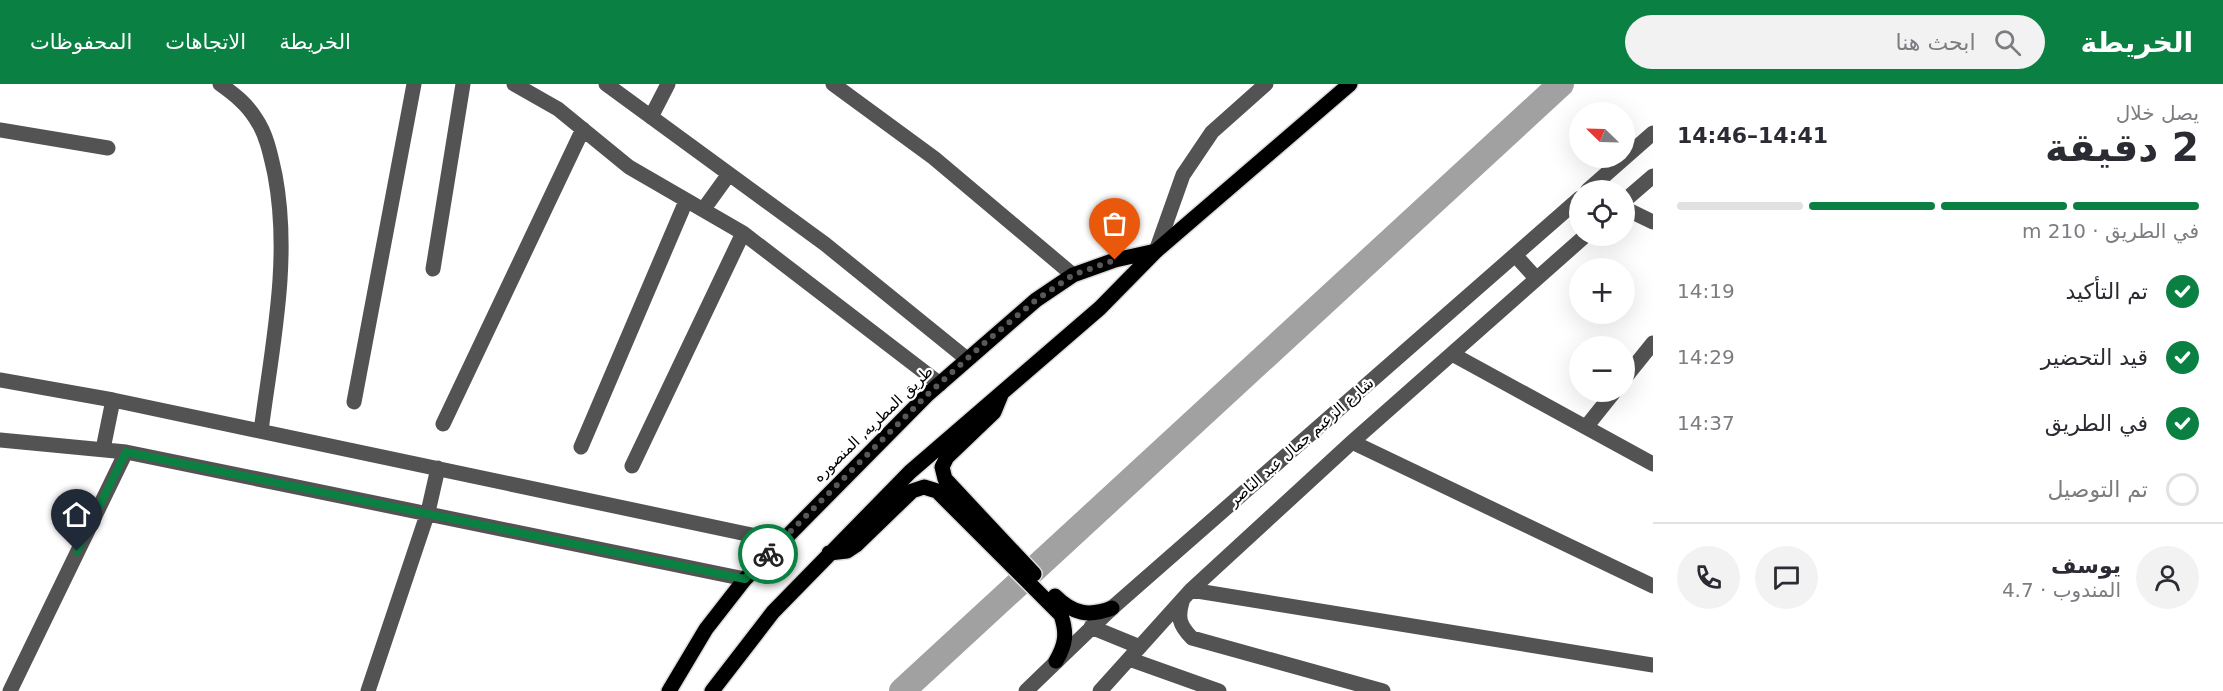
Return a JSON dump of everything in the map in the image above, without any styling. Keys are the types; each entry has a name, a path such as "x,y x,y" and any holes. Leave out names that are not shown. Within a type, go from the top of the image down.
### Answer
{"main road":[{"name":"طريق المطريه, المنصوره","path":"712,691 773,612 828,553 910,472 1100,308 1156,250 1350,84"},
{"name":"طريق المطريه, المنصوره","path":"669,691 706,628 745,579 780,541 967,359 1036,300 1073,275 1115,260 1156,250"},
{"path":"1004,390 994,412 947,458 942,467 950,493 1052,600 1066,630 1064,647 1056,661"},
{"path":"828,553 847,551 856,545 912,491 924,487 950,493"},
{"path":"1052,600 1082,613 1097,613 1112,608"}],"street":[{"path":"220,84 241,100 257,120 271,154 280,204 282,279 261,431"},
{"path":"354,402 414,84"},
{"path":"433,269 463,84"},
{"path":"514,84 558,110 629,167 743,233 940,384"},
{"path":"606,84 825,244 967,359"},
{"path":"651,117 668,84"},
{"path":"833,84 934,158 1073,275"},
{"path":"1156,250 1183,175 1212,132 1266,84"},
{"path":"443,424 583,129"},
{"path":"0,130 108,148"},
{"path":"1599,180 1653,133"},
{"path":"703,210 729,174"},
{"path":"1635,192 1653,176"},
{"path":"581,447 686,201"},
{"name":"شارع الزعيم جمال عبد الناصر","path":"1026,691 1112,608 1569,208"},
{"path":"1635,213 1653,222"},
{"path":"632,466 743,233"},
{"path":"1100,691 1187,595 1352,442 1573,246"},
{"path":"1515,255 1536,278"},
{"path":"1635,365 1653,343"},
{"path":"1452,354 1653,464"},
{"path":"0,380 113,400 780,541"},
{"path":"103,449 113,400"},
{"path":"1586,427 1606,402"},
{"path":"0,440 126,452 428,512 745,579"},
{"path":"1352,442 1653,586"},
{"path":"10,691 126,452"},
{"path":"368,691 428,512 438,468"},
{"path":"1187,595 1653,665"},
{"path":"1187,595 1178,613 1182,628 1192,638 1383,691"},
{"path":"1091,627 1140,647"},
{"path":"1129,659 1219,691"}],"waterway":[{"path":"902,691 1561,84"}],"way so far":[{"path":"768,554 928,394 981,346 1036,300 1073,275 1115,260"}],"route":[{"path":"77,551 126,452 428,512 745,579 768,554"}]}
